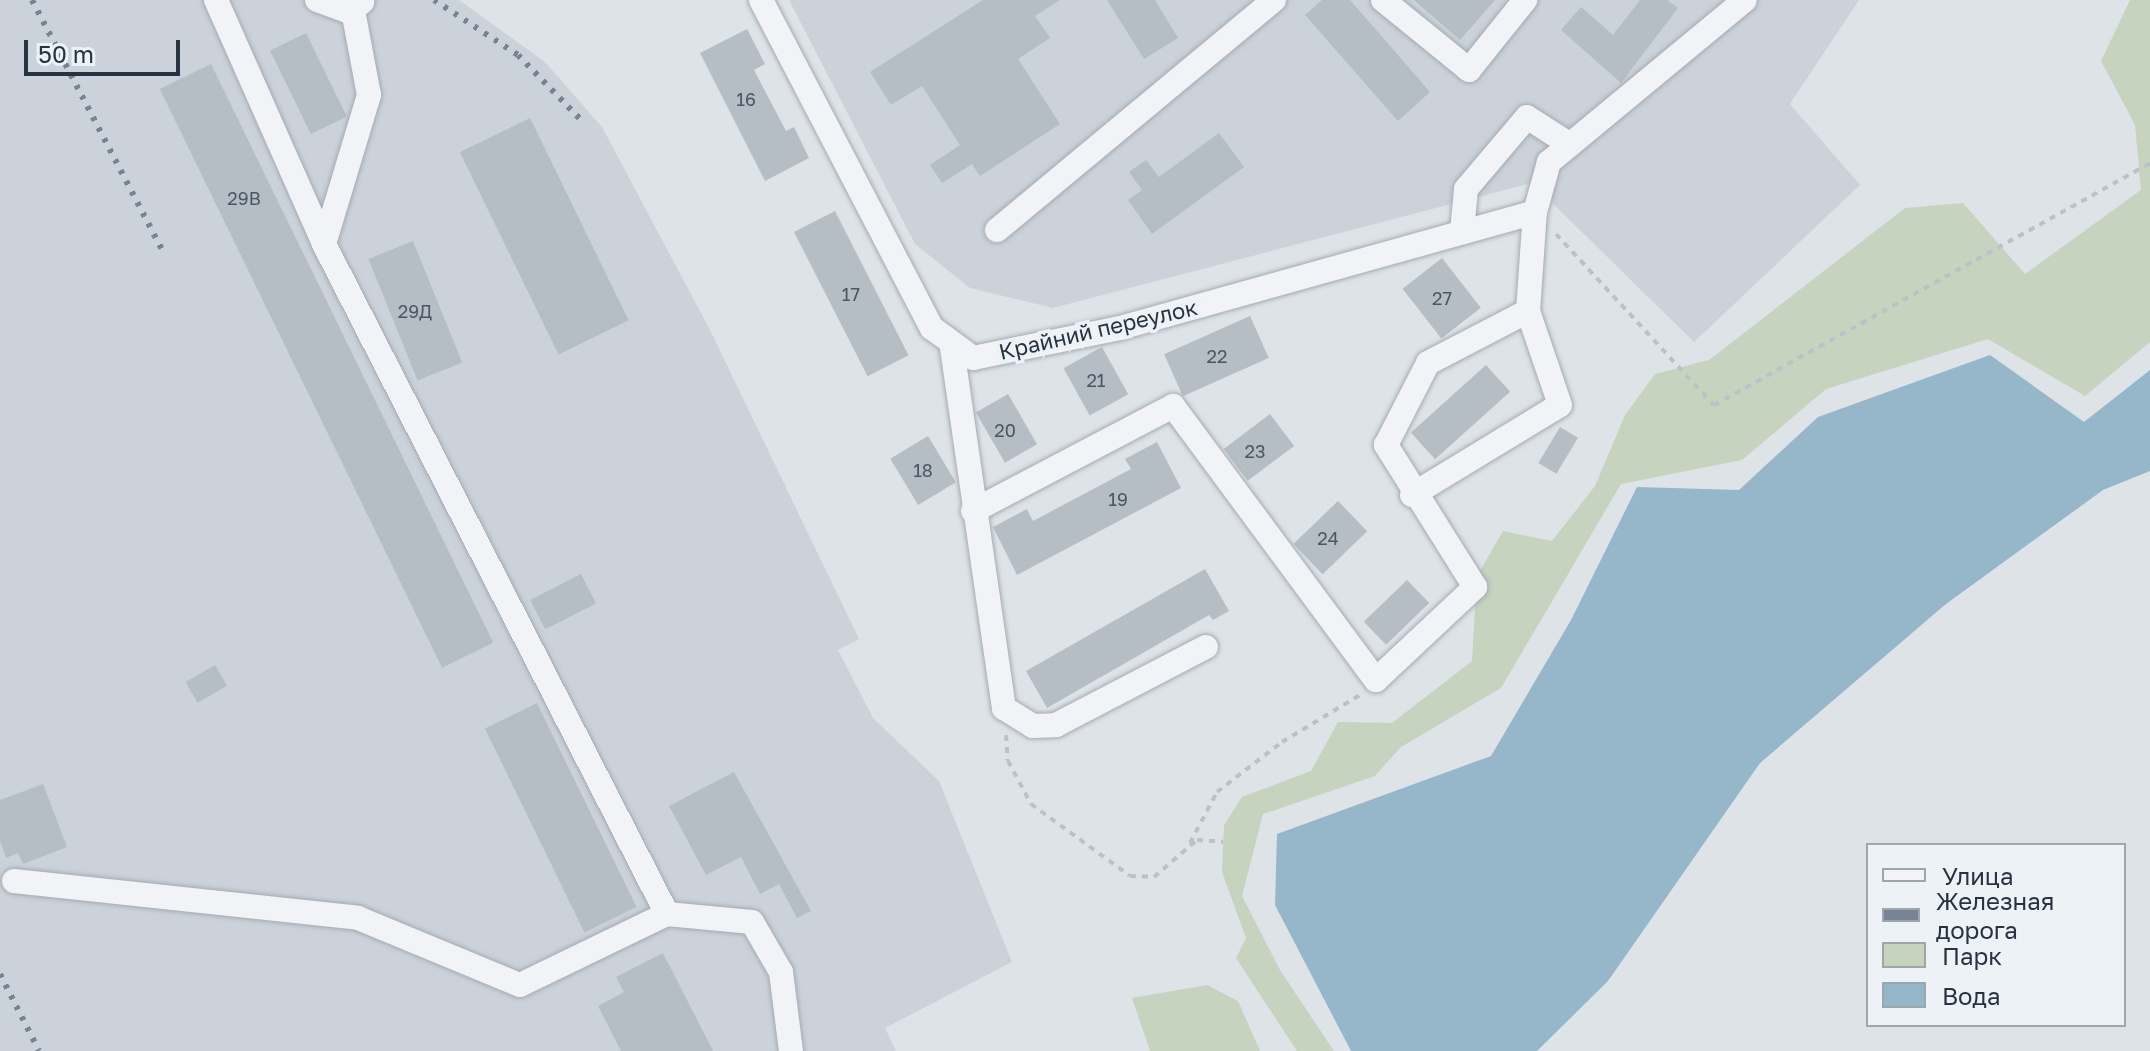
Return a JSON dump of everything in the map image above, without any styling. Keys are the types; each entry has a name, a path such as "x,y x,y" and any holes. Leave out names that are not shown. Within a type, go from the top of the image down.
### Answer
{"street":[{"path":"216,0 324,244 667,914"},
{"path":"317,0 355,4 369,95 324,244"},
{"path":"761,0 932,328 952,348 973,511 1004,708 1033,726 1056,725 1206,647"},
{"path":"997,230 1274,0"},
{"path":"1383,0 1469,70 1525,0"},
{"path":"1412,495 1560,405 1528,311 1535,212 1549,162 1745,0"},
{"path":"1462,232 1466,189 1527,117 1569,144"},
{"name":"Крайний переулок","path":"952,348 973,358 1120,328 1535,212"},
{"path":"973,511 1173,406 1376,680 1475,587 1412,495 1386,445 1428,363 1528,311"},
{"path":"14,881 358,918 520,985 667,914 752,922 781,972 791,1051"}],"path":[{"path":"1535,212 1714,405 2150,163"},
{"path":"1004,708 1008,761 1031,804 1051,823 1111,866 1142,879 1162,871 1189,845 1217,792 1282,742 1353,703 1376,680"},
{"path":"1189,845 1223,842"}],"shaded area":[{"path":"0,0 459,0 545,62 602,127 710,330 859,639 838,650 873,718 939,781 1012,962 885,1028 896,1051 0,1051"},
{"path":"789,0 1859,0 1790,104 1860,185 1694,342 1532,183 1053,308 970,288 915,244"}],"green space":[{"path":"2130,0 2150,0 2150,342 2085,396 1988,339 1826,389 1742,460 1621,484 1501,688 1401,747 1375,776 1263,814 1242,896 1280,970 1334,1051 1297,1051 1236,958 1246,938 1222,872 1224,825 1242,797 1311,771 1338,722 1392,723 1472,661 1477,576 1503,531 1552,541 1595,486 1625,415 1655,374 1709,360 1905,208 1963,203 2025,274 2141,190 2135,125 2101,61"},
{"path":"1207,985 1238,1001 1260,1051 1150,1051 1132,998"}],"water":[{"path":"1990,355 2084,422 2150,370 2150,471 2103,490 1946,604 1760,763 1608,981 1537,1051 1351,1051 1275,905 1277,834 1491,756 1571,620 1637,487 1739,490 1818,417"}],"building":[{"path":"983,0 1060,0 1035,16 1050,38 1018,59 1060,124 980,176 972,164 942,183 930,165 960,145 922,86 891,105 870,72"},
{"path":"1107,0 1155,0 1178,38 1144,59"},
{"path":"1322,0 1350,0 1430,92 1398,121 1305,15"},
{"path":"1414,0 1495,0 1460,40"},
{"path":"1640,0 1667,0 1678,8 1621,83 1561,30 1581,7 1613,35"},
{"path":"747,29 765,64 754,70 786,131 794,127 809,158 765,181 700,53"},
{"path":"306,33 347,117 311,134 270,51"},
{"path":"211,64 493,643 442,668 160,89"},
{"path":"530,118 629,320 559,354 460,152"},
{"path":"1219,133 1244,167 1152,234 1128,200 1142,190 1129,172 1146,160 1159,177"},
{"path":"835,211 909,355 868,376 794,232"},
{"path":"413,241 462,362 418,380 368,259"},
{"path":"1442,258 1481,308 1441,338 1403,289"},
{"path":"1250,316 1269,358 1183,396 1164,354"},
{"path":"1102,347 1128,394 1090,416 1064,368"},
{"path":"1486,365 1510,392 1435,459 1411,433"},
{"path":"1008,394 1037,444 1005,463 976,412"},
{"path":"1270,414 1294,446 1248,481 1224,449"},
{"path":"1560,427 1578,438 1556,474 1538,463"},
{"path":"928,436 956,482 918,505 890,459"},
{"path":"1157,442 1181,488 1017,575 993,527 1027,509 1033,521 1131,469 1125,459"},
{"path":"1338,501 1367,531 1323,574 1293,544"},
{"path":"1205,569 1229,611 1213,620 1209,615 1047,708 1026,671"},
{"path":"581,574 596,603 545,629 530,600"},
{"path":"1407,580 1429,603 1386,645 1364,622"},
{"path":"215,665 227,686 198,703 186,682"},
{"path":"537,703 637,907 584,932 485,728"},
{"path":"734,772 811,911 797,918 779,884 760,894 741,857 706,875 669,806"},
{"path":"43,784 67,847 23,864 18,853 6,858 0,841 0,800"},
{"path":"663,953 713,1051 621,1051 598,1006 624,992 616,977"}],"railway":[{"path":"32,0 162,250"},
{"path":"434,0 518,55 579,118"},
{"path":"0,974 39,1051"}]}
